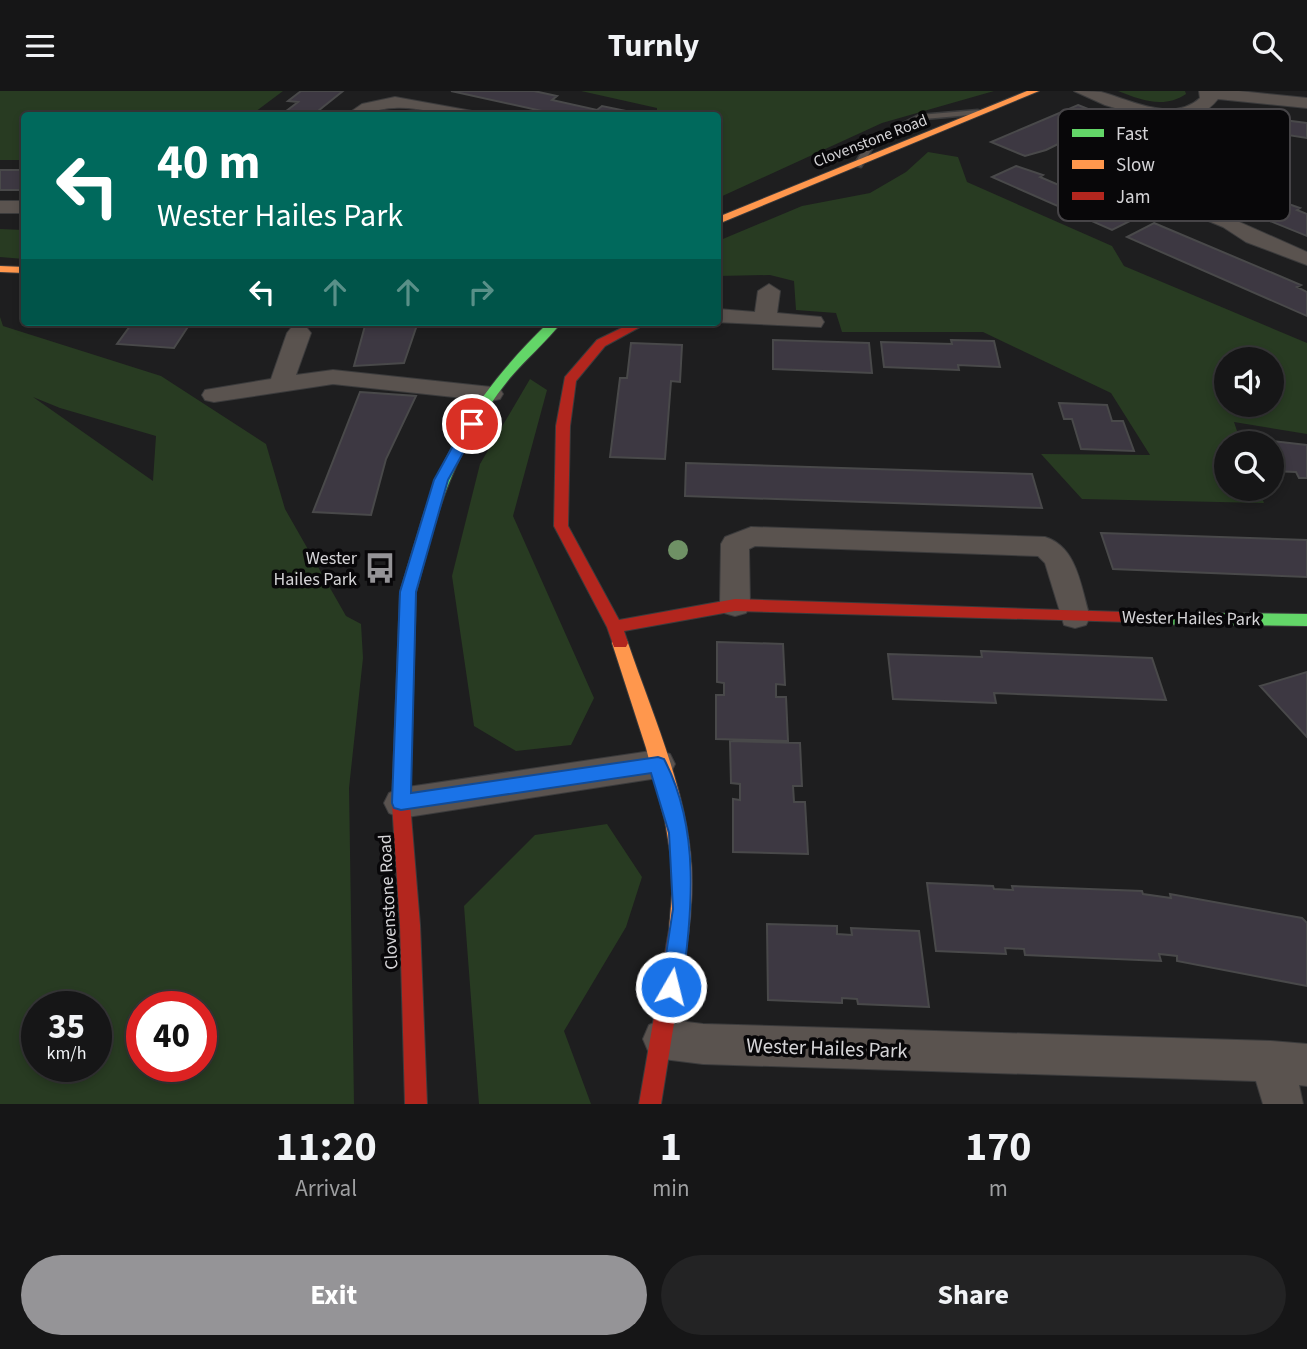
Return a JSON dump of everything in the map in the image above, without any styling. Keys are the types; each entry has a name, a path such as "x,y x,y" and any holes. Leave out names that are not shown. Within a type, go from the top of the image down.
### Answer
{"street":[{"name":"Clovenstone Road","path":"721,220 1035,91"},
{"path":"1082,91 1139,109"},
{"path":"1273,99 1301,91"},
{"path":"1199,109 1209,99 1208,92 1307,103"},
{"path":"360,112 373,103 390,100 453,112"},
{"path":"0,207 21,207"},
{"path":"1226,221 1253,238 1307,259"},
{"path":"0,269 21,270"},
{"path":"765,319 769,291"},
{"path":"721,316 813,322"},
{"name":"Clovenstone Road","path":"416,1104 410,925 401,803 408,592 441,480 491,394 529,347 552,326"},
{"path":"635,326 601,343 570,380 563,426 561,526 615,627 678,833 683,909 650,1104"},
{"path":"281,384 299,333"},
{"path":"214,395 333,377 491,394"},
{"path":"735,605 735,544 751,536 1045,547 1058,559 1075,617"},
{"name":"Wester Hailes Park","path":"615,627 735,605 1075,617 1307,620"},
{"path":"401,803 658,764"},
{"name":"Wester Hailes Park","path":"663,1039 703,1044 1289,1063 1283,1101"}],"green space":[{"path":"0,91 283,91 255,112 21,112 21,160 0,160"},
{"path":"581,91 994,91 882,123 721,197 721,112 657,112 657,108"},
{"path":"1118,91 1185,91 1186,94 1178,99 1152,102"},
{"path":"928,152 958,157 967,182 1112,246 1124,266 1307,343 1307,434 1234,422 1237,431 1214,431 1214,501 1264,503 1082,499 1041,454 1150,455 1111,393 983,332 842,332 836,313 796,310 794,281 770,275 721,276 721,240 802,206 870,193 906,172"},
{"path":"0,229 21,230 21,259 0,257"},
{"path":"0,317 3,326 161,376 266,444 285,509 346,616 361,624 363,658 349,788 354,1104 0,1104","holes":["33,397 60,408 156,436 153,481"]},
{"path":"530,379 547,390 513,516 594,698 571,745 516,751 474,726 452,576 480,464"},
{"path":"607,824 642,877 626,927 564,1031 591,1104 479,1104 464,906 535,835"}],"building":[{"path":"301,91 343,91 317,112 285,112 298,102 288,101"},
{"path":"451,91 534,91 557,96 552,100 597,110 602,106 626,111 546,112"},
{"path":"1078,105 1088,109 1069,109"},
{"path":"1058,114 1058,144 1046,150 1025,156 991,142"},
{"path":"1290,121 1307,123 1307,138 1290,135"},
{"path":"1016,166 1043,175 1040,177 1058,185 1058,206 992,177"},
{"path":"0,170 21,170 21,190 0,190"},
{"path":"1290,204 1300,208 1297,210 1307,214 1307,236 1270,221 1290,221"},
{"path":"1092,221 1130,221 1112,230"},
{"path":"1154,223 1301,285 1297,287 1307,292 1307,316 1127,237"},
{"path":"130,326 188,326 174,348 117,344"},
{"path":"365,326 417,326 404,363 354,366"},
{"path":"773,340 869,343 872,373 773,369"},
{"path":"951,340 994,341 1000,367 958,365 959,370 884,367 881,342 952,344"},
{"path":"631,343 682,345 680,382 671,381 665,459 610,457 620,378 627,378"},
{"path":"360,392 416,396 386,459 371,515 313,512"},
{"path":"1059,403 1107,405 1112,421 1123,421 1134,451 1081,449 1072,419 1064,419"},
{"path":"1284,442 1307,445 1307,478 1299,478 1296,472 1284,472"},
{"path":"686,463 1032,474 1042,508 685,496"},
{"path":"1101,533 1307,540 1307,577 1113,569"},
{"path":"717,642 783,644 785,685 776,684 776,697 786,697 788,741 716,739 716,695 724,695 724,683 717,682"},
{"path":"981,651 1152,658 1166,700 994,693 996,703 893,699 888,654 982,657"},
{"path":"1307,672 1307,737 1260,686"},
{"path":"730,741 800,743 802,786 793,786 794,802 805,802 808,854 733,852 733,799 740,800 740,784 731,783"},
{"path":"927,883 993,886 994,889 1013,890 1012,886 1142,891 1143,894 1171,898 1170,894 1302,918 1307,923 1307,986 1177,961 1177,956 1159,954 1161,961 1025,955 1024,949 1005,948 1006,954 936,951"},
{"path":"767,924 837,926 837,934 852,935 851,928 919,931 929,1007 858,1004 857,999 842,998 842,1003 768,1000"}],"traffic: fast":[{"path":"425,533 439,488 461,439 506,375 552,326"},
{"path":"1124,618 1307,620"}],"traffic: slow":[{"path":"721,220 1035,91"},
{"path":"0,269 21,270"},
{"path":"620,643 655,748 675,821 682,894 679,930"}],"traffic: jam":[{"path":"620,643 615,627 561,526 563,426 570,380 601,343 635,326"},
{"path":"416,1104 410,925 401,803 408,592 425,533"},
{"path":"615,627 735,605 1124,618"},
{"path":"650,1104 679,930"}],"place":[{"name":"Wester Hailes Park","path":"380,568"}],"route":[{"path":"472,424 441,480 408,592 401,803 658,764 678,833 683,909 671,987"}]}
